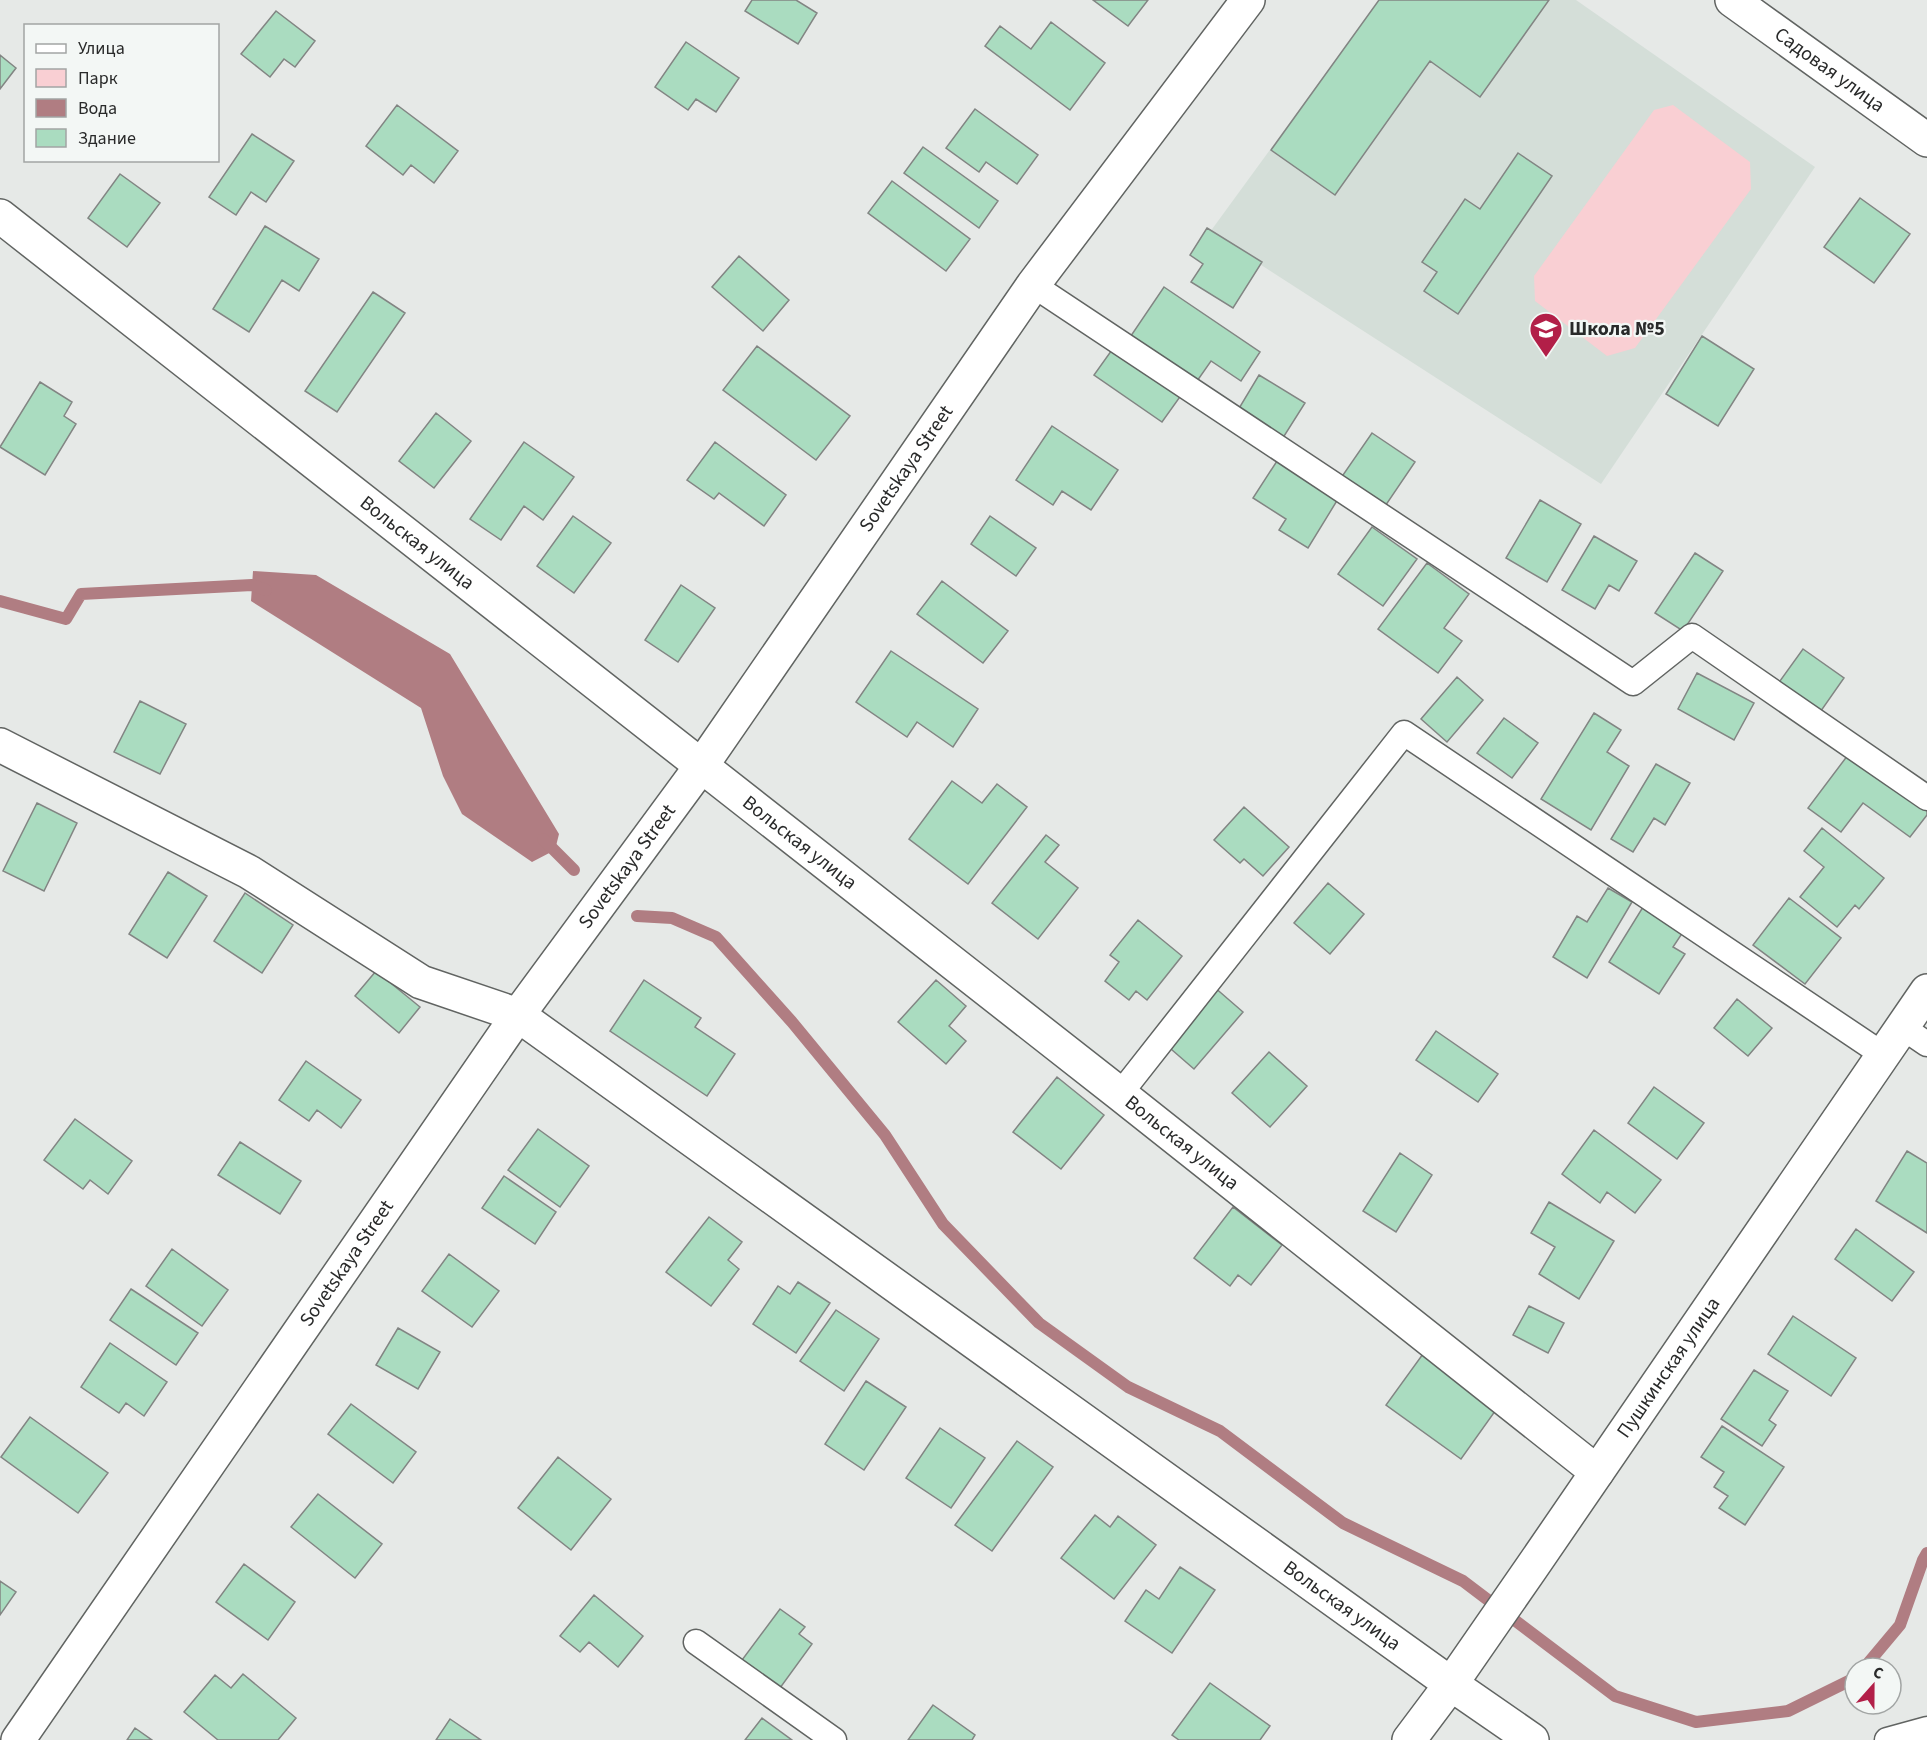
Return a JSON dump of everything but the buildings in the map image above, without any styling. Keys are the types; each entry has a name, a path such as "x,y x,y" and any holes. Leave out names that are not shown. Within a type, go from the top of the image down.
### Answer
{"street":[{"name":"Sovetskaya Street","path":"18,1740 518,1015 702,765 1034,285 1248,0"},
{"name":"Садовая улица","path":"1732,0 1927,140"},
{"name":"Вольская улица","path":"0,216 702,765 1598,1472"},
{"name":"Вольская улица","path":"0,745 249,872 421,982 518,1015 1532,1740"},
{"name":"Пушкинская улица","path":"1409,1740 1451,1684 1598,1472 1882,1054 1914,1035 1927,991"}],"lane":[{"path":"1034,285 1633,683 1692,636 1927,798"},
{"path":"1120,1094 1404,733 1882,1054"},
{"path":"696,1642 834,1740"},
{"path":"1887,1740 1927,1729"}],"shaded area":[{"name":"Школа №5","path":"1379,0 1576,0 1815,167 1601,484 1210,232"}],"green space":[{"path":"1673,105 1750,162 1751,189 1635,348 1607,356 1535,301 1534,276 1654,110"}],"water":[{"path":"253,571 316,575 450,654 559,834 555,850 532,862 462,814 443,776 421,708 251,601"}],"waterway":[{"path":"0,601 66,619 81,594 252,585 266,590"},
{"path":"543,839 574,870"},
{"path":"637,916 672,918 716,937 792,1022 885,1135 943,1224 1039,1323 1128,1387 1220,1431 1343,1523 1463,1581 1615,1696 1696,1722 1788,1711 1843,1684"},
{"path":"1874,1656 1900,1625 1927,1553"}],"place":[{"name":"Школа №5","path":"1546,358"}]}
